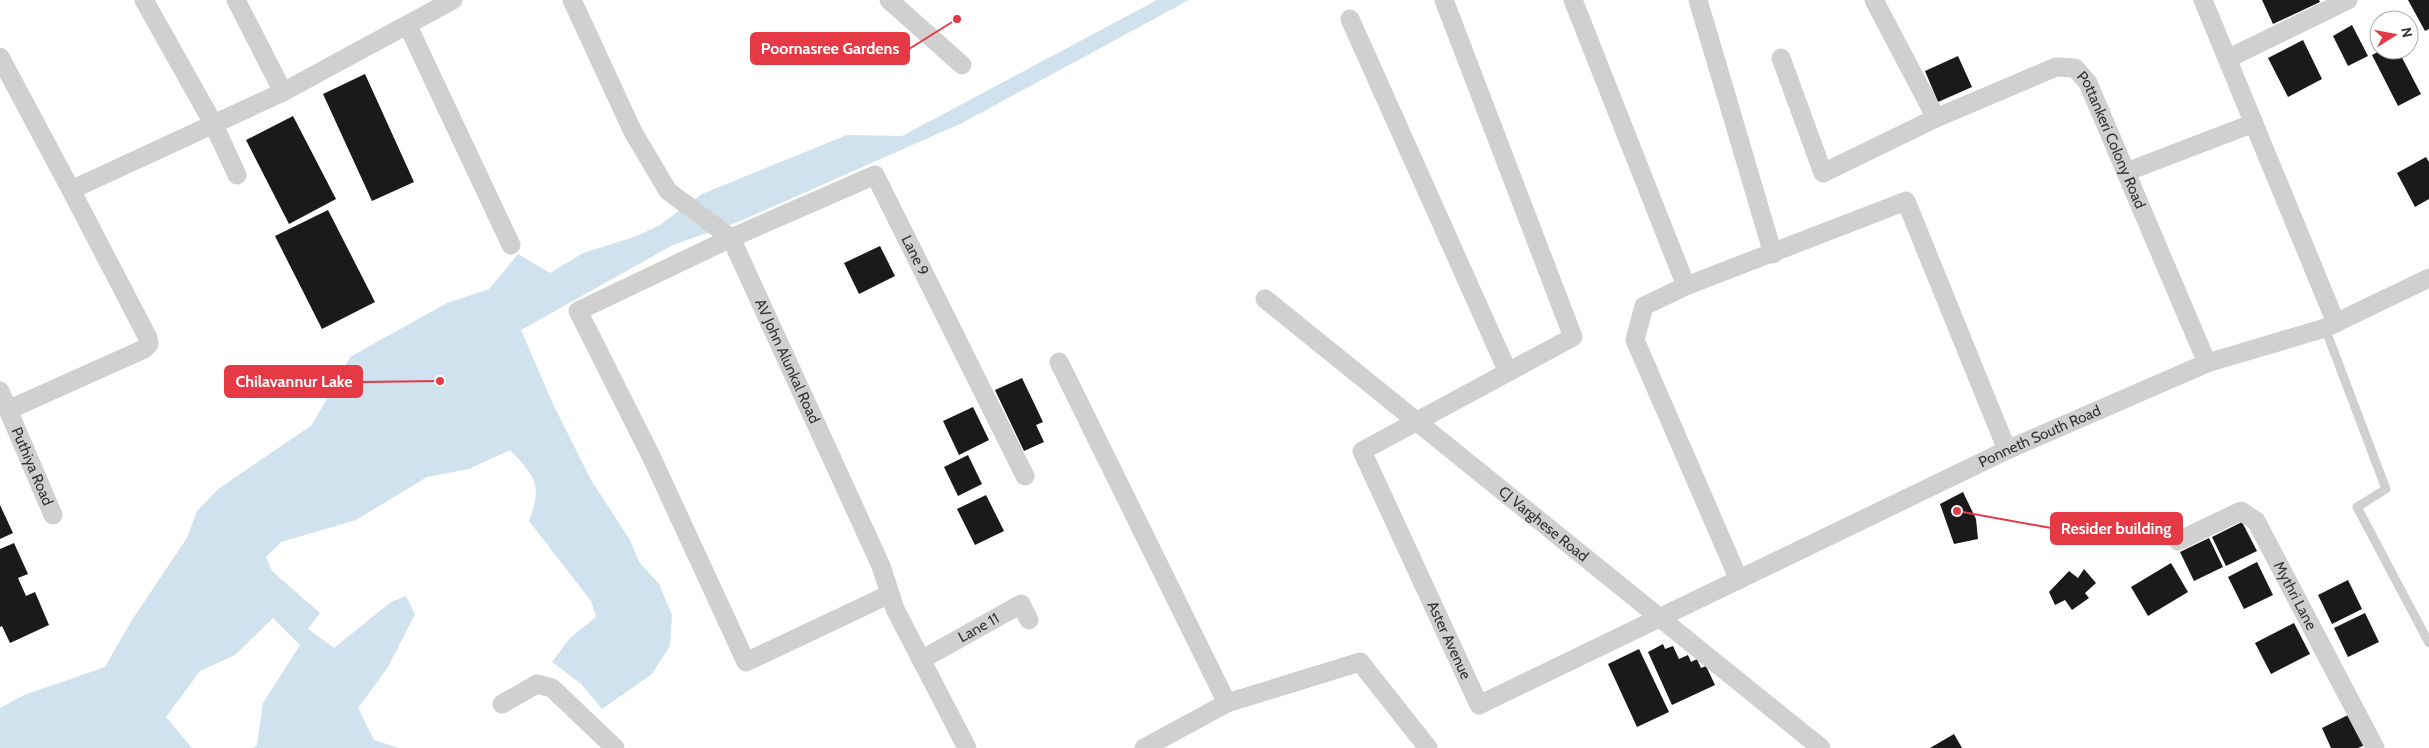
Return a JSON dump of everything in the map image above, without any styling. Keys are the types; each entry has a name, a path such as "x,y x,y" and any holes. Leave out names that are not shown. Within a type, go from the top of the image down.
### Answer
{"street":[{"path":"144,0 213,123 237,175"},
{"path":"236,0 283,92"},
{"path":"71,190 283,92 453,0"},
{"name":"AV John Alunkal Road","path":"572,0 633,132 668,191 731,238 881,566 895,610 967,748"},
{"path":"889,0 962,65"},
{"path":"1419,421 1507,370 1573,337 1444,0"},
{"path":"1574,0 1686,286"},
{"path":"1698,0 1773,254"},
{"path":"1874,0 1936,118"},
{"path":"2203,0 2254,123 2330,326"},
{"path":"2227,59 2348,0"},
{"path":"1350,19 1507,370"},
{"path":"408,26 511,245"},
{"path":"0,57 148,338 149,344 144,349 8,410"},
{"name":"Pottankeri Colony Road","path":"1781,58 1823,173 1936,118 2056,66 2075,68 2088,83 2207,363"},
{"path":"2126,172 2254,123"},
{"name":"Lane 9","path":"731,238 875,175 1025,476"},
{"path":"1739,580 1636,340 1644,306 1686,286 1773,254 1906,201 2007,450"},
{"path":"731,238 578,311 650,454 746,662 890,594"},
{"name":"Ponneth South Road","path":"1660,618 2007,450 2207,363 2330,326 2429,278"},
{"name":"CJ Varghese Road","path":"1265,299 1419,421 1821,748"},
{"path":"1059,362 1227,702"},
{"name":"Puthiya Road","path":"0,391 53,515"},
{"name":"Aster Avenue","path":"1419,421 1362,451 1479,704 1660,618"},
{"name":"Mythri Lane","path":"2178,540 2241,511 2256,521 2375,748"},
{"name":"Lane 11","path":"921,660 1021,604 1029,620"},
{"path":"1227,702 1360,662 1428,748"},
{"path":"502,704 537,684 552,688 615,748"},
{"path":"1144,748 1259,686"}],"lane":[{"path":"2330,326 2386,489 2357,506 2429,643"}],"water":[{"path":"1157,0 1189,0 962,123 738,222 673,245 521,330 553,404 591,480 630,540 639,562 659,584 672,615 670,646 652,674 602,709 581,684 552,662 570,638 596,617 591,601 529,521 536,489 531,475 510,450 469,469 427,477 356,520 281,542 266,557 272,571 320,613 308,629 334,648 391,602 406,596 415,614 388,667 358,708 374,740 399,748 253,748 257,745 263,703 300,645 273,618 235,655 200,671 166,717 192,748 0,748 0,708 24,695 105,667 132,620 187,538 197,511 218,489 312,425 350,357 447,303 489,289 518,254 550,273 583,253 637,236 660,225 702,194 847,135 902,136"}],"building":[{"path":"2262,0 2319,0 2320,2 2273,24"},
{"path":"2408,0 2429,0 2429,29 2425,31 2419,20 2419,10 2413,10"},
{"path":"2352,25 2368,56 2348,66 2333,36"},
{"path":"2303,40 2322,79 2288,97 2268,58"},
{"path":"1958,56 1972,87 1938,102 1925,71"},
{"path":"2375,60 2403,60 2421,94 2398,106"},
{"path":"365,74 414,182 372,201 323,94"},
{"path":"293,116 336,199 289,224 246,140"},
{"path":"2426,157 2429,162 2429,199 2415,207 2397,173"},
{"path":"328,210 375,302 322,329 275,236"},
{"path":"880,246 895,276 859,294 844,263"},
{"path":"1022,378 1043,422 1036,425 1044,442 1024,451 995,390"},
{"path":"973,407 989,440 959,455 943,421"},
{"path":"968,455 982,484 958,496 944,467"},
{"path":"1963,492 1976,519 1978,539 1954,544 1940,504"},
{"path":"986,495 1004,531 975,545 957,509"},
{"path":"0,505 13,533 0,539"},
{"path":"2242,522 2257,551 2226,566 2212,537"},
{"path":"2209,538 2223,567 2194,581 2180,552"},
{"path":"14,543 28,574 18,578 26,596 35,592 49,625 10,643 2,626 0,627 0,549"},
{"path":"2257,562 2273,595 2244,609 2228,577"},
{"path":"2171,563 2188,592 2148,616 2131,587"},
{"path":"2084,569 2096,583 2085,593 2089,598 2072,610 2065,600 2055,605 2049,592 2069,571 2078,578"},
{"path":"2348,580 2362,609 2332,624 2318,595"},
{"path":"2365,613 2379,642 2348,657 2334,628"},
{"path":"2294,623 2310,654 2271,674 2255,643"},
{"path":"1663,644 1665,649 1673,646 1679,659 1688,655 1691,662 1697,659 1701,668 1706,666 1715,685 1672,705 1648,652"},
{"path":"1639,649 1669,712 1637,727 1608,664"},
{"path":"2350,714 2365,745 2358,748 2331,748 2322,728"},
{"path":"1954,734 1962,748 1930,748"}],"place":[{"name":"Poornasree Gardens","path":"957,19"},
{"name":"Chilavannur Lake","path":"440,381"},
{"name":"Resider building","path":"1957,511"}]}
